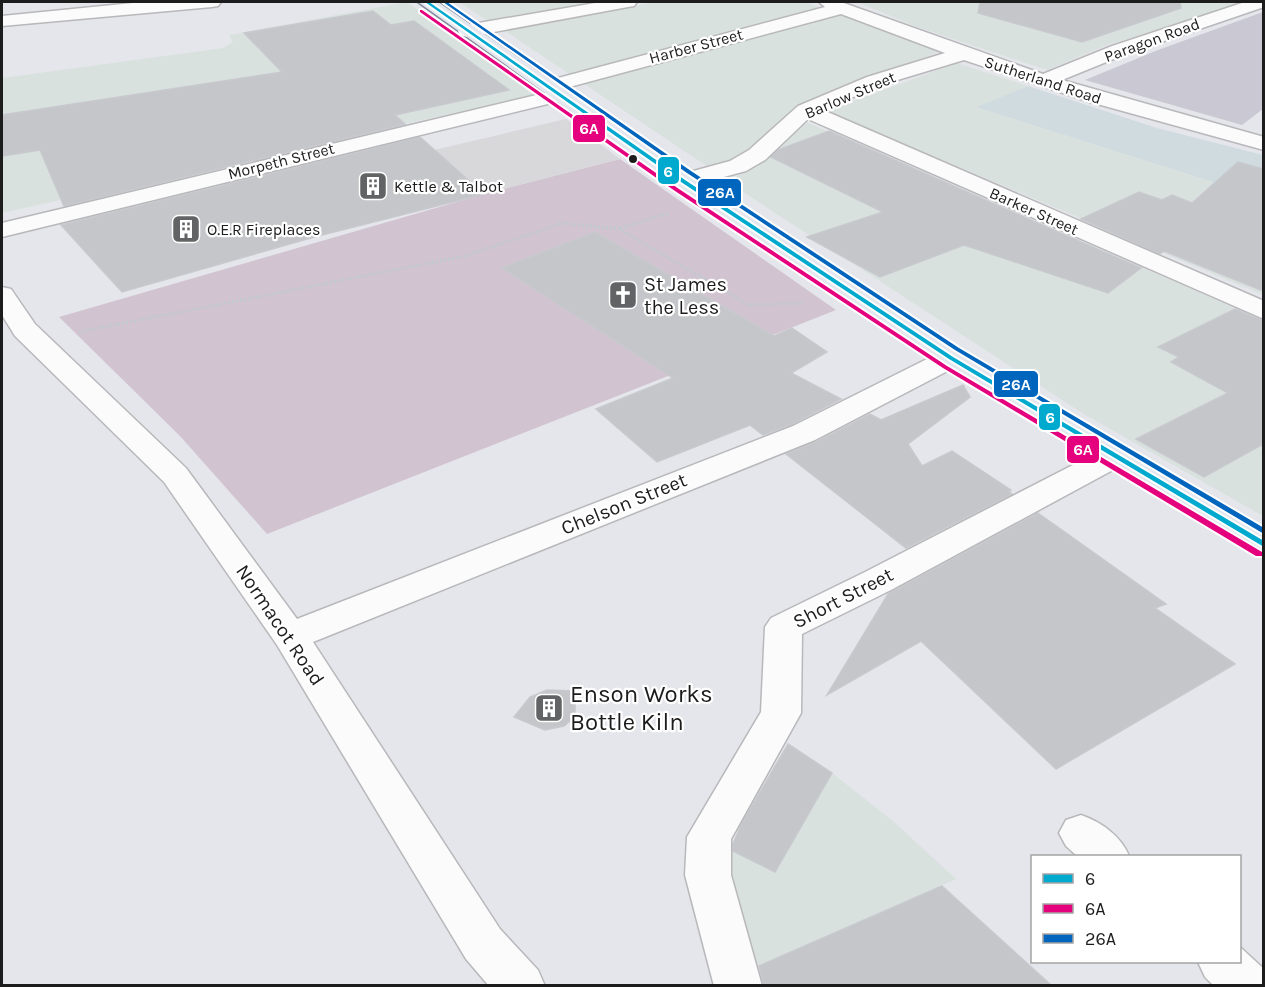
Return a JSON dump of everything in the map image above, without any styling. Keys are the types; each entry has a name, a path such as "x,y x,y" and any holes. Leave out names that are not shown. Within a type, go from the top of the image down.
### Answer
{"main road":[{"path":"427,2 683,181 951,358 1263,545"}],"street":[{"path":"2,21 57,18 165,3 212,2"},
{"path":"467,31 628,2"},
{"name":"Paragon Road","path":"1044,80 1119,50 1261,2"},
{"name":"Sutherland Road","path":"835,5 963,54 1187,124 1263,132"},
{"name":"Harber Street","path":"555,91 835,5"},
{"name":"Barlow Street","path":"683,181 738,166 757,155 805,111 874,81 963,54"},
{"name":"Morpeth Street","path":"2,230 555,91"},
{"name":"Barker Street","path":"805,111 1263,311"},
{"name":"Normacot Road","path":"2,296 22,336 175,475 290,636 483,944 521,986"},
{"name":"Chelson Street","path":"290,636 804,433 951,358"},
{"name":"Short Street","path":"738,986 708,875 709,837 781,713 784,627 878,581 1113,457"},
{"path":"1223,963 1248,986"}],"path":[{"path":"22,336 84,330 465,256 563,224 619,229 749,305 818,303 849,291"}],"shaded area":[{"path":"407,2 535,95 2,213 2,78 223,48 233,42 229,35"},
{"path":"459,2 613,2 491,23"},
{"path":"655,2 805,2 940,52 869,77 739,156 708,167 505,31"},
{"path":"857,2 1247,2 1107,45 1047,70 917,27"},
{"path":"1263,12 1263,109 1242,125 1085,80 1158,50"},
{"path":"957,63 1028,86 976,107 1263,198 1263,295 826,111"},
{"path":"1028,86 1157,128 1263,155 1263,198 975,107"},
{"path":"566,119 620,159 484,194 434,150"},
{"path":"808,123 1263,320 1263,516 1082,413 726,181 757,167 797,127"},
{"path":"620,159 836,310 267,534 180,436 59,317 484,194"},
{"path":"788,744 832,773 893,821 956,879 746,971 726,883 731,850 743,822"}],"building":[{"path":"980,2 1180,2 1181,8 1082,42 978,13"},
{"path":"373,11 391,25 414,21 509,90 395,115 405,124 64,206 40,150 2,156 2,115 282,72 244,33"},
{"path":"829,131 1141,268 1108,293 964,245 880,277 807,237 883,212 771,157 778,150"},
{"path":"420,137 484,194 314,237 122,292 61,225"},
{"path":"1238,162 1263,169 1263,291 1164,251 1160,254 1081,219 1139,192 1162,200 1172,195 1192,203"},
{"path":"595,232 774,336 792,328 827,352 791,373 841,399 792,424 763,435 750,425 657,462 596,409 673,378 502,268"},
{"path":"1235,309 1263,321 1263,444 1204,477 1136,439 1228,393 1171,362 1179,357 1158,347"},
{"path":"963,385 970,397 908,444 922,466 952,451 1011,490 1009,492 1012,494 906,548 786,454 816,442 870,414 881,420"},
{"path":"1038,513 1166,604 1155,608 1235,664 1056,769 921,641 827,695 888,594"},
{"name":"Enson Works Bottle Kiln","path":"547,690 575,691 575,717 564,726 545,730 514,717 530,697"},
{"path":"788,744 832,773 775,872 733,851 733,844 741,825"},
{"path":"942,886 1052,986 764,986 759,966"}],"transit line":[{"name":"6","path":"427,2 683,181 951,358 1264,545"},
{"name":"26A","path":"445,2 689,172 957,349 1264,532"},
{"name":"6A","path":"421,11 677,190 945,367 1259,554"}],"place":[{"name":"Kettle & Talbot","path":"373,186"},
{"name":"O.E.R Fireplaces","path":"186,229"},
{"name":"St James the Less","path":"623,295"},
{"name":"Enson Works Bottle Kiln","path":"549,708"}]}
